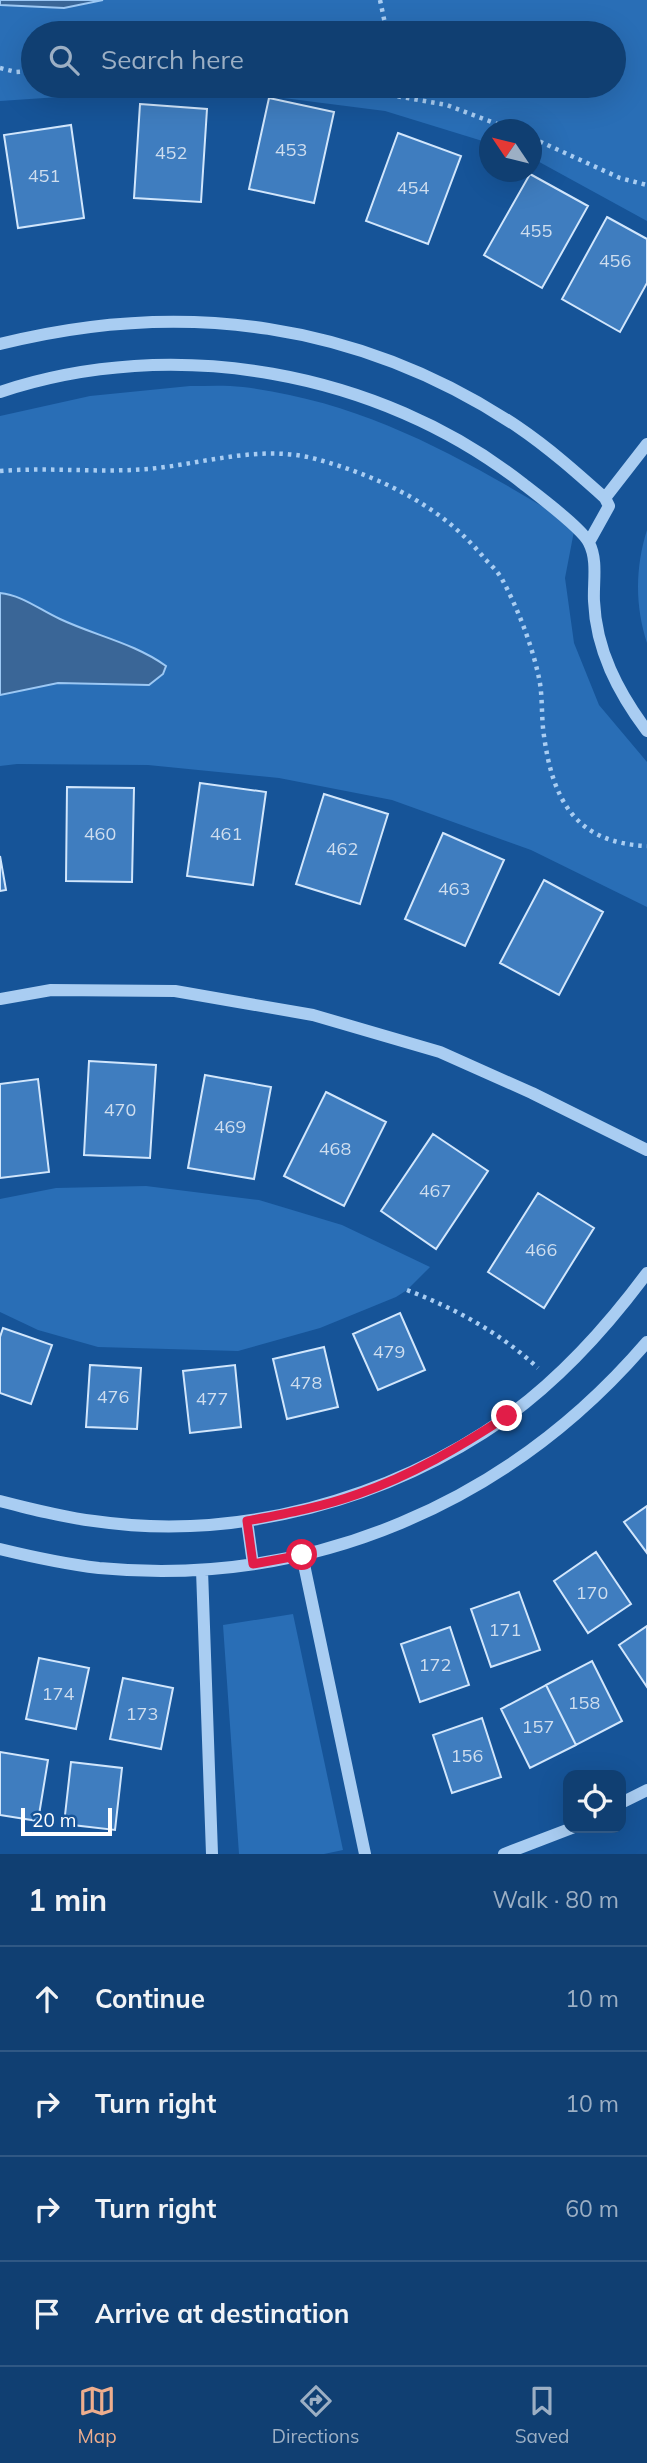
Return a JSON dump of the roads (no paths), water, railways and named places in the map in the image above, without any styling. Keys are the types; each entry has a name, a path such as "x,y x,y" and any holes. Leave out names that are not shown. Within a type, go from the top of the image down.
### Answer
{"street":[{"path":"0,344 97,325 208,321 263,327 317,338 371,354 423,374 472,399 563,461 605,498 609,506 589,542"},
{"path":"0,392 55,377 108,369 160,365 214,366 318,384 369,399 418,419 465,444 509,473 589,542 594,567 594,602 599,638 610,672 627,704 647,731"},
{"path":"605,498 647,444"},
{"path":"0,999 51,990 175,990 313,1014 440,1052 541,1097 647,1150"},
{"path":"0,1502 108,1523 197,1525 247,1521 303,1510 357,1494 409,1473 460,1447 507,1416 551,1381 597,1336 647,1273"},
{"path":"0,1549 46,1560 98,1567 150,1571 202,1570 302,1555 353,1541 403,1523 451,1501 497,1474 541,1444 582,1410 647,1342"},
{"path":"247,1521 253,1564"},
{"path":"302,1555 365,1854"},
{"path":"202,1570 212,1854"},
{"path":"626,1800 647,1790"},
{"path":"504,1854 563,1831"}]}
